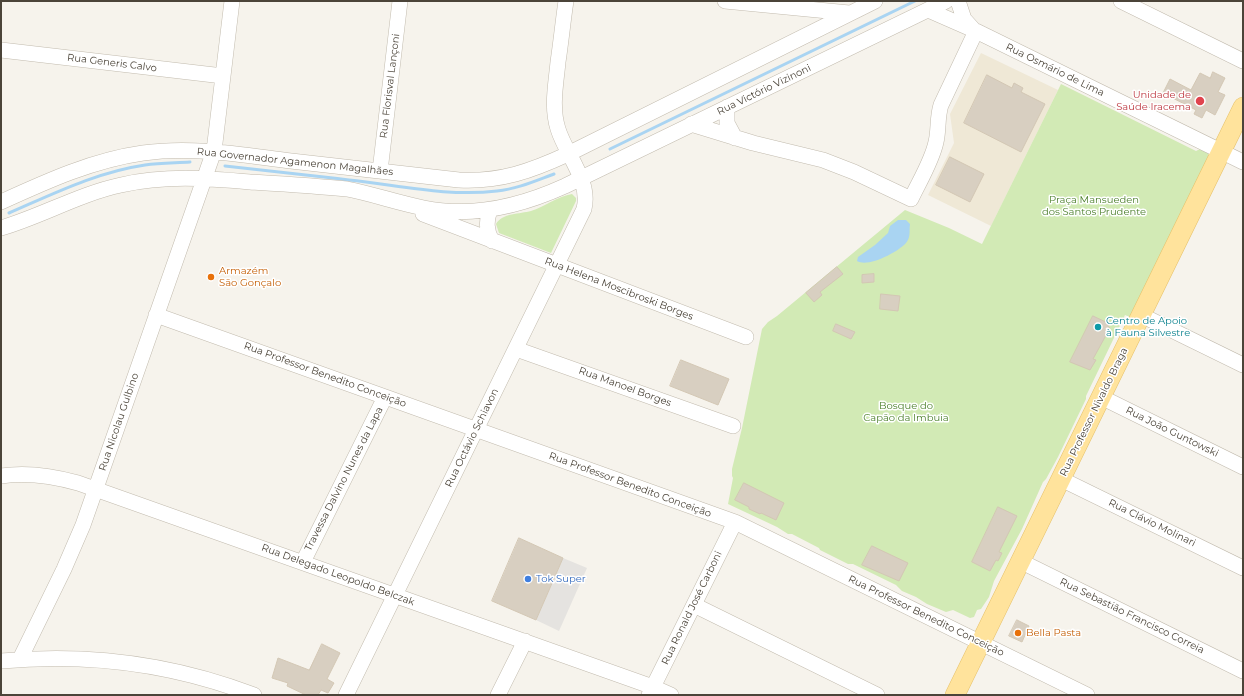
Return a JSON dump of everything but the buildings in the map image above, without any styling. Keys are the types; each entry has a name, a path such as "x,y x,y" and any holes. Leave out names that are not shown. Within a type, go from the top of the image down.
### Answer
{"main road":[{"name":"Rua Professor Nivaldo Braga","path":"955,695 1243,107"}],"street":[{"name":"Rua Nicolau Gulbino","path":"20,659 75,544 96,489 214,152 232,1"},
{"name":"Rua Florisval Lançoni","path":"380,171 400,1"},
{"name":"Rua Octávio Schiavon","path":"346,695 584,209 586,194 581,179 568,154 558,129 554,104 566,1"},
{"path":"725,1 795,9 850,13"},
{"path":"568,154 875,1"},
{"name":"Rua Victório Vizinoni","path":"581,179 690,124 946,1"},
{"name":"Rua Osmário de Lima","path":"958,1 964,19 976,31"},
{"path":"1121,1 1243,60"},
{"path":"795,9 804,14 808,21 808,34"},
{"name":"Rua Osmário de Lima","path":"928,10 976,31 1243,162"},
{"path":"690,124 735,138 823,160 854,172 911,199 935,147 938,117 941,105 976,31"},
{"name":"Rua Generis Calvo","path":"1,50 223,76"},
{"path":"728,107 727,124 735,138"},
{"name":"Rua Governador Agamenon Magalhães","path":"1,202 72,171 114,159 164,151 214,152 459,180 488,180 515,176 568,154"},
{"path":"1,228 31,218 83,196 120,185 159,178 204,178 331,187 368,193 408,205 439,211 455,212 490,210 521,204 581,179"},
{"name":"Rua Helena Moscibroski Borges","path":"368,193 746,337"},
{"path":"490,210 487,225 488,233 492,241"},
{"name":"Rua Professor Benedito Conceição","path":"156,315 735,522 1087,695"},
{"path":"1141,315 1243,365"},
{"name":"Rua Manoel Borges","path":"516,348 734,426"},
{"name":"Travessa Dalvino Nunes da Lapa","path":"303,562 385,397"},
{"name":"Rua João Guntowski","path":"1101,397 1243,467"},
{"name":"Rua Delegado Leopoldo Belczak","path":"1,476 41,475 61,478 96,489 525,641 651,691 670,695"},
{"name":"Rua Clávio Molinari","path":"1061,479 1243,568"},
{"name":"Rua Ronald José Carboni","path":"651,691 735,522"},
{"name":"Rua Sebastião Francisco Correia","path":"1020,561 1243,671"},
{"path":"694,605 877,695"},
{"path":"498,695 525,641"},
{"path":"1,661 20,659 83,659 149,666 212,680 254,695"}],"shaded area":[{"path":"981,53 1058,90 991,226 928,195 954,143 950,114"},
{"path":"563,558 587,568 559,631 536,620"}],"green space":[{"name":"Bosque do Capão da Imbuia","path":"1061,84 1196,151 1202,148 1208,153 1209,158 1132,318 1125,315 1058,457 1043,482 1022,529 994,581 989,597 981,609 977,610 974,617 970,618 953,610 946,612 927,604 902,591 896,585 853,564 848,564 792,534 788,534 777,527 728,504 733,478 732,469 762,329 768,322 905,210 949,228 982,244"},
{"path":"572,194 576,198 576,201 551,253 499,233 496,224 502,218 512,214 531,211"}],"water":[{"path":"898,220 906,220 910,224 908,241 902,247 897,251 875,261 862,263 857,261 858,257 875,245 888,233 890,226"}],"waterway":[{"path":"610,149 915,1"},
{"path":"9,213 76,184 127,168 162,163 190,162"},
{"path":"225,166 367,182 423,190 460,193 504,190 554,174"}],"place":[{"name":"Unidade de Saúde Iracema","path":"1200,101"},
{"name":"Armazém São Gonçalo","path":"211,277"},
{"name":"Centro de Apoio à Fauna Silvestre","path":"1098,327"},
{"name":"Tok Super","path":"528,579"},
{"name":"Bella Pasta","path":"1018,633"}],"park label":[{"name":"Praça Mansueden dos Santos Prudente","path":"1094,206"}]}
